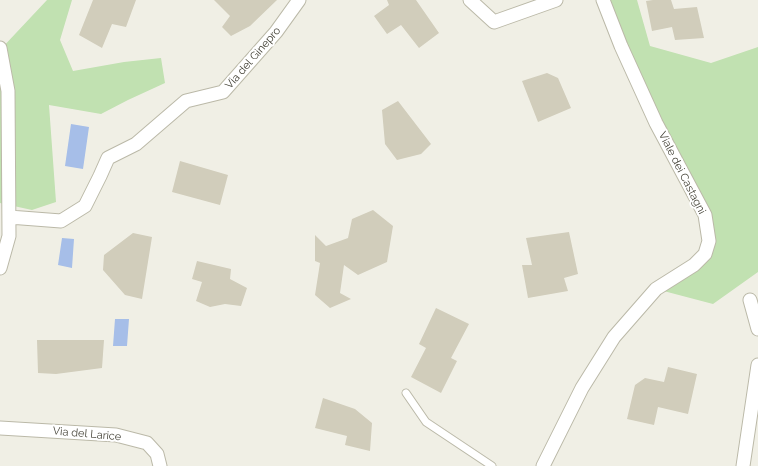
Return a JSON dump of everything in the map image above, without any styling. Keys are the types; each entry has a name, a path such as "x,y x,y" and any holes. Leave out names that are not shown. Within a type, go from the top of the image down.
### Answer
{"street":[{"name":"Via del Ginepro","path":"9,216 61,221 85,206 108,158 136,144 186,101 223,92 276,32 299,0"},
{"path":"470,0 494,22 556,0"},
{"name":"Viale dei Castagni","path":"543,466 582,388 614,337 656,289 694,265 705,254 709,241 705,215 656,123 621,46 603,0"},
{"path":"0,48 8,91 4,128 9,236 0,267"},
{"path":"750,300 758,329"},
{"path":"743,466 758,365"},
{"name":"Via del Larice","path":"0,428 116,435 147,443 157,454 160,466"}],"lane":[{"path":"406,393 426,422 492,466"}],"green space":[{"path":"47,0 72,0 60,40 73,71 124,62 161,58 165,83 101,114 49,105 56,202 32,210 0,203 0,50"},
{"path":"603,0 637,0 650,46 711,63 758,47 758,272 713,304 656,289 705,254 705,215"}],"water":[{"path":"71,124 89,127 83,169 65,166"},
{"path":"62,238 74,239 72,268 58,265"},
{"path":"115,319 129,319 127,346 113,346"}],"building":[{"path":"93,0 136,0 126,27 112,24 102,48 79,35"},
{"path":"214,0 277,0 250,26 231,36 222,27 230,16"},
{"path":"387,0 416,0 439,33 419,48 401,25 387,34 374,16 389,5"},
{"path":"671,0 674,9 697,7 704,38 675,40 672,27 652,31 646,1"},
{"path":"547,73 558,78 571,108 538,122 522,81"},
{"path":"398,101 431,144 421,154 397,160 385,144 382,110"},
{"path":"180,161 228,175 220,205 172,192"},
{"path":"373,210 393,226 387,262 358,275 344,265 340,293 351,299 330,308 315,295 320,263 315,261 315,235 326,246 348,238 352,219"},
{"path":"569,232 578,274 564,278 568,291 528,298 522,265 532,265 526,238"},
{"path":"133,233 152,237 142,299 125,295 103,270 104,255"},
{"path":"197,261 231,269 230,279 247,288 241,306 225,304 210,307 196,301 202,282 192,279"},
{"path":"436,308 469,324 451,358 457,361 441,393 411,377 426,348 419,344"},
{"path":"37,340 104,340 102,368 56,374 38,373"},
{"path":"668,367 697,374 688,414 658,407 654,425 627,419 635,385 645,378 664,382"},
{"path":"323,398 355,409 372,423 370,451 345,445 347,436 315,428"}]}
